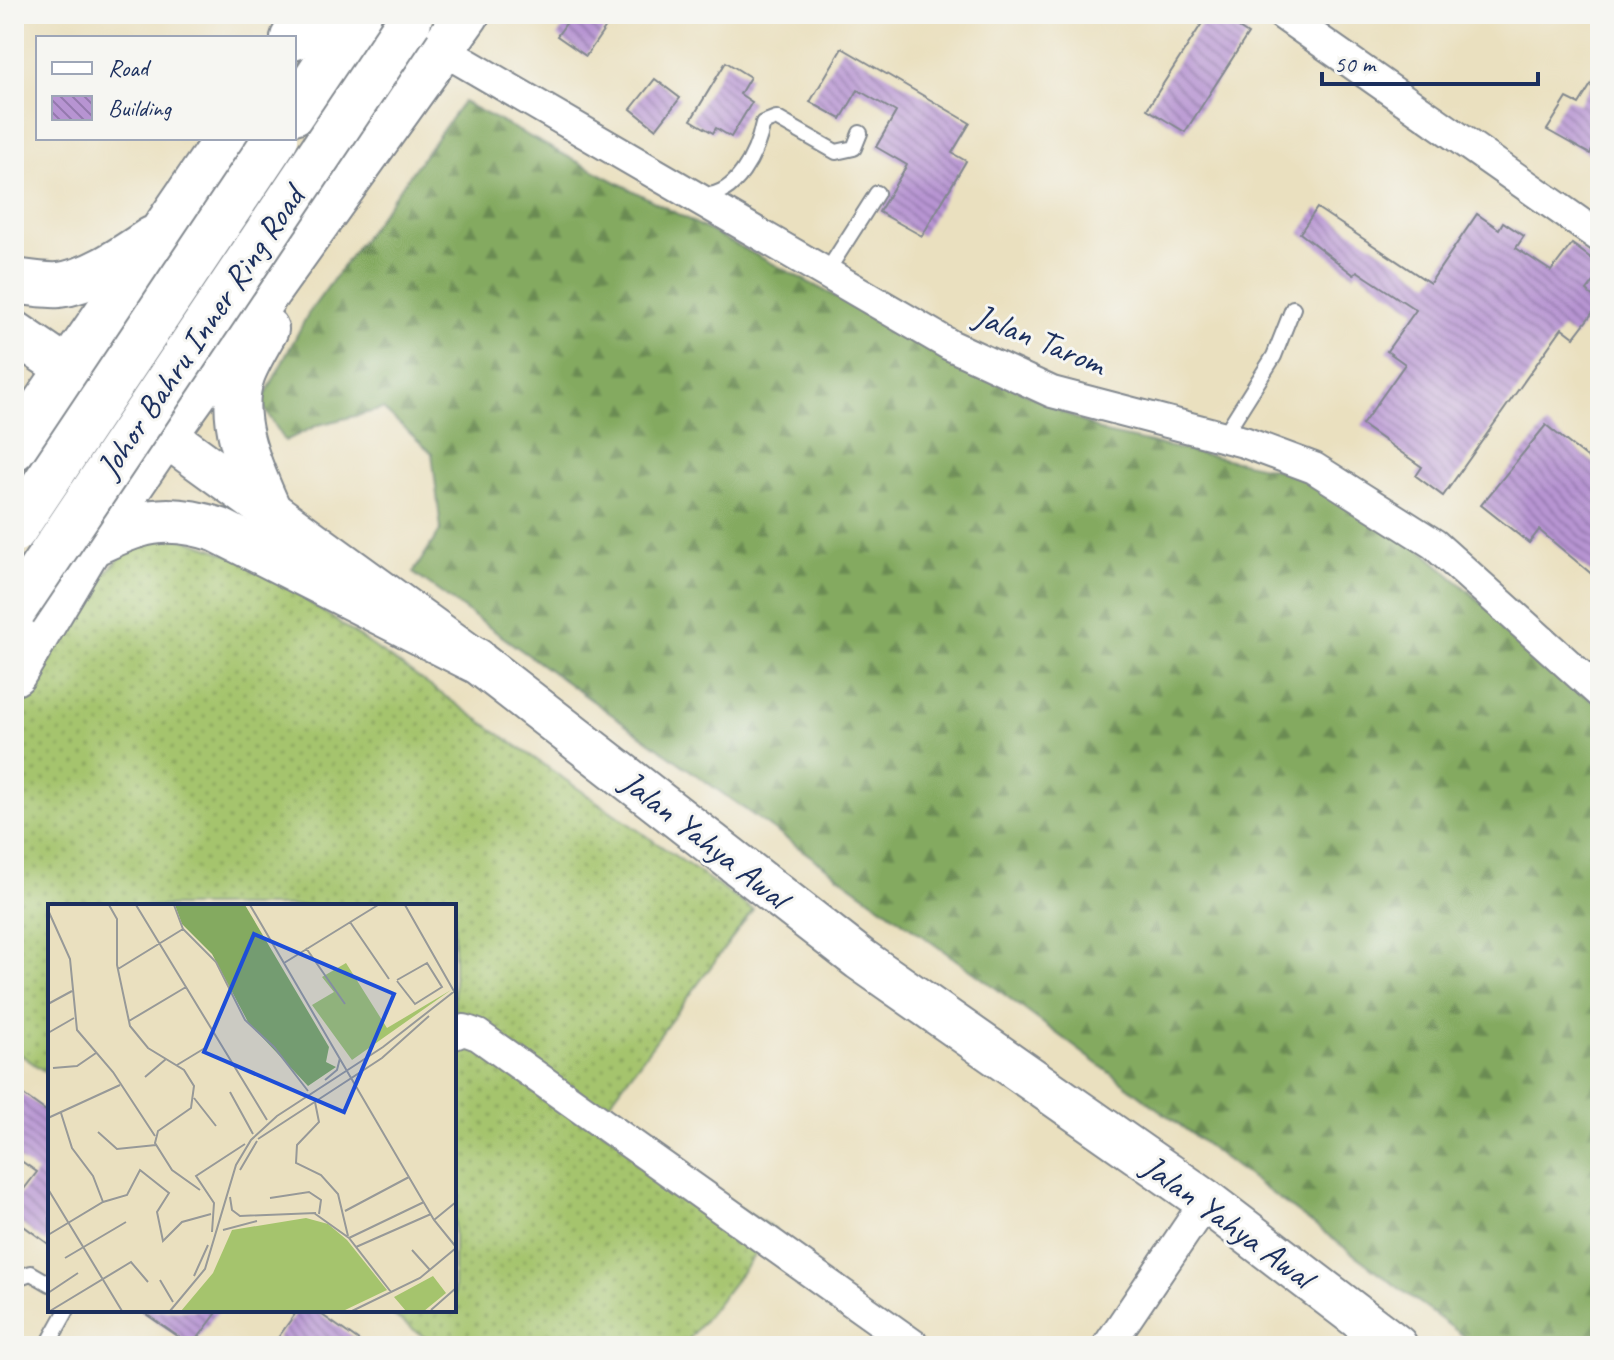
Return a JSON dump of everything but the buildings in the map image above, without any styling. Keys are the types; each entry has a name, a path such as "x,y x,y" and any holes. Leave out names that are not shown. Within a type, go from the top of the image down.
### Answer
{"main road":[{"path":"294,36 309,14"},
{"path":"296,109 359,14"},
{"path":"14,673 90,545 165,435 467,14"},
{"name":"Johor Bahru Inner Ring Road","path":"14,610 411,17"},
{"path":"14,448 226,140"},
{"name":"Johor Bahru Inner Ring Road","path":"14,530 275,140"},
{"path":"269,511 251,471 242,437 238,403 242,375 317,227"},
{"path":"14,281 59,285 78,280 118,261 166,230"},
{"path":"126,287 124,313 131,328 148,346 167,355 190,357 210,353 237,337"},
{"name":"Jalan Yahya Awal","path":"14,332 165,435 475,660 860,959 1206,1201 1396,1346"},
{"path":"90,545 125,528 156,521 187,520 218,530 475,660"}],"street":[{"path":"1282,14 1600,237"},
{"name":"Jalan Tarom","path":"443,50 691,194 831,264 950,345 1052,392 1231,426 1314,468 1434,544 1600,693"},
{"path":"456,1033 464,1030 478,1035 915,1346"},
{"path":"1108,1346 1206,1201"}],"lane":[{"path":"691,194 708,196 725,191 742,173 759,140 763,123 776,118 836,152 854,148 860,133"},
{"path":"831,264 877,193"},
{"path":"1231,426 1274,356 1293,308"},
{"path":"14,1279 31,1273 48,1283"},
{"path":"47,1346 66,1312"}],"green space":[{"path":"463,102 921,341 1105,433 1306,476 1373,507 1600,707 1600,1346 1477,1346 993,986 413,573 441,529 432,453 383,409 318,425 285,441 261,403 308,314"},
{"path":"179,537 253,563 753,910 593,1125 775,1229 684,1346 437,1346 389,1312 456,1312 456,904 48,904 48,1074 14,1050 14,701 81,599 135,542"}]}
